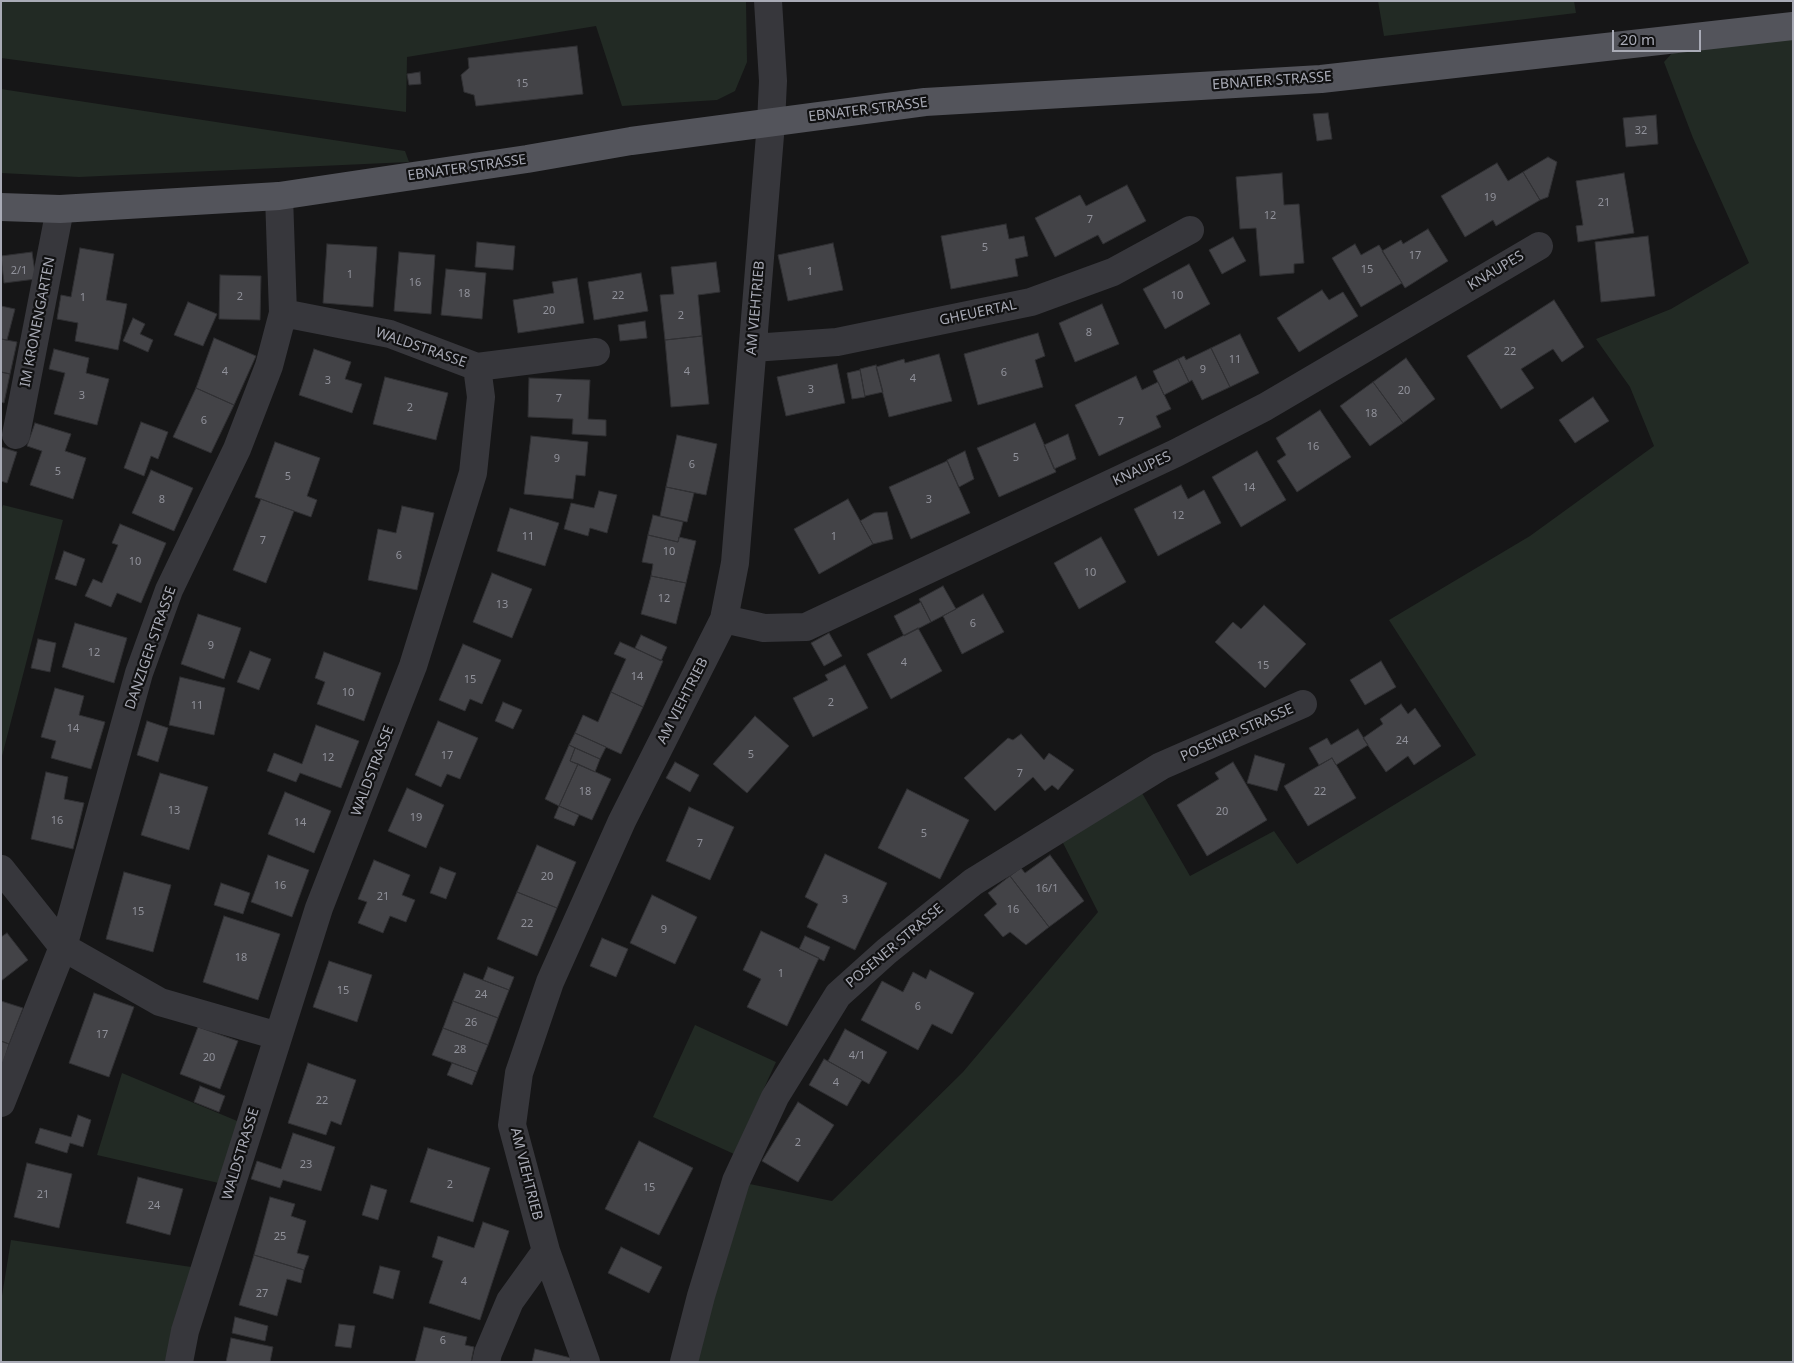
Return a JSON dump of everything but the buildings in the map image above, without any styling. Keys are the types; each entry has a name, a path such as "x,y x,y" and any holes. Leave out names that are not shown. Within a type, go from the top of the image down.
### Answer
{"main road":[{"name":"EBNATER STRASSE","path":"1,207 60,209 279,196 517,161 631,141 771,124 835,113 925,102 1321,79 1793,26"}],"street":[{"name":"AM VIEHTRIEB","path":"546,1251 512,1125 519,1073 550,982 622,821 724,620 735,563 771,124 773,81 768,1"},
{"name":"DANZIGER STRASSE","path":"1,1103 63,947 140,673 169,590 237,449 269,366 283,313 279,196"},
{"name":"IM KRONENGARTEN","path":"16,435 60,209"},
{"name":"GHEUERTAL","path":"753,348 837,342 1031,302 1114,272 1190,230"},
{"name":"KNAUPES","path":"724,620 764,628 806,627 1176,453 1265,407 1539,246"},
{"name":"WALDSTRASSE","path":"179,1362 186,1331 319,908 413,666 474,473 481,397 477,367 390,334 283,313"},
{"path":"477,367 596,352"},
{"name":"POSENER STRASSE","path":"684,1362 701,1296 736,1181 775,1097 838,995 887,951 973,882 1162,766 1302,704"},
{"path":"1,869 63,947 160,1002 278,1036"},
{"path":"486,1362 510,1301 546,1251"},
{"path":"546,1251 586,1362"}],"shaded area":[{"path":"1,1 746,1 747,62 735,91 717,100 622,106 596,26 407,57 406,112 1,58"},
{"path":"1378,1 1574,1 1576,13 1384,36"},
{"path":"1793,36 1793,1362 690,1362 740,1182 832,1201 963,1072 1098,912 1062,841 1142,793 1190,876 1274,831 1297,864 1476,755 1389,620 1530,536 1654,446 1630,387 1596,339 1671,309 1749,263 1693,138 1664,62 1673,52"},
{"path":"1,89 405,151 409,162 79,177 1,173"},
{"path":"3,505 63,520 1,760 1,511"},
{"path":"695,1025 776,1062 734,1154 653,1117"},
{"path":"122,1073 242,1123 223,1184 97,1155"},
{"path":"11,1240 198,1268 174,1362 1,1362 1,1302"}]}
